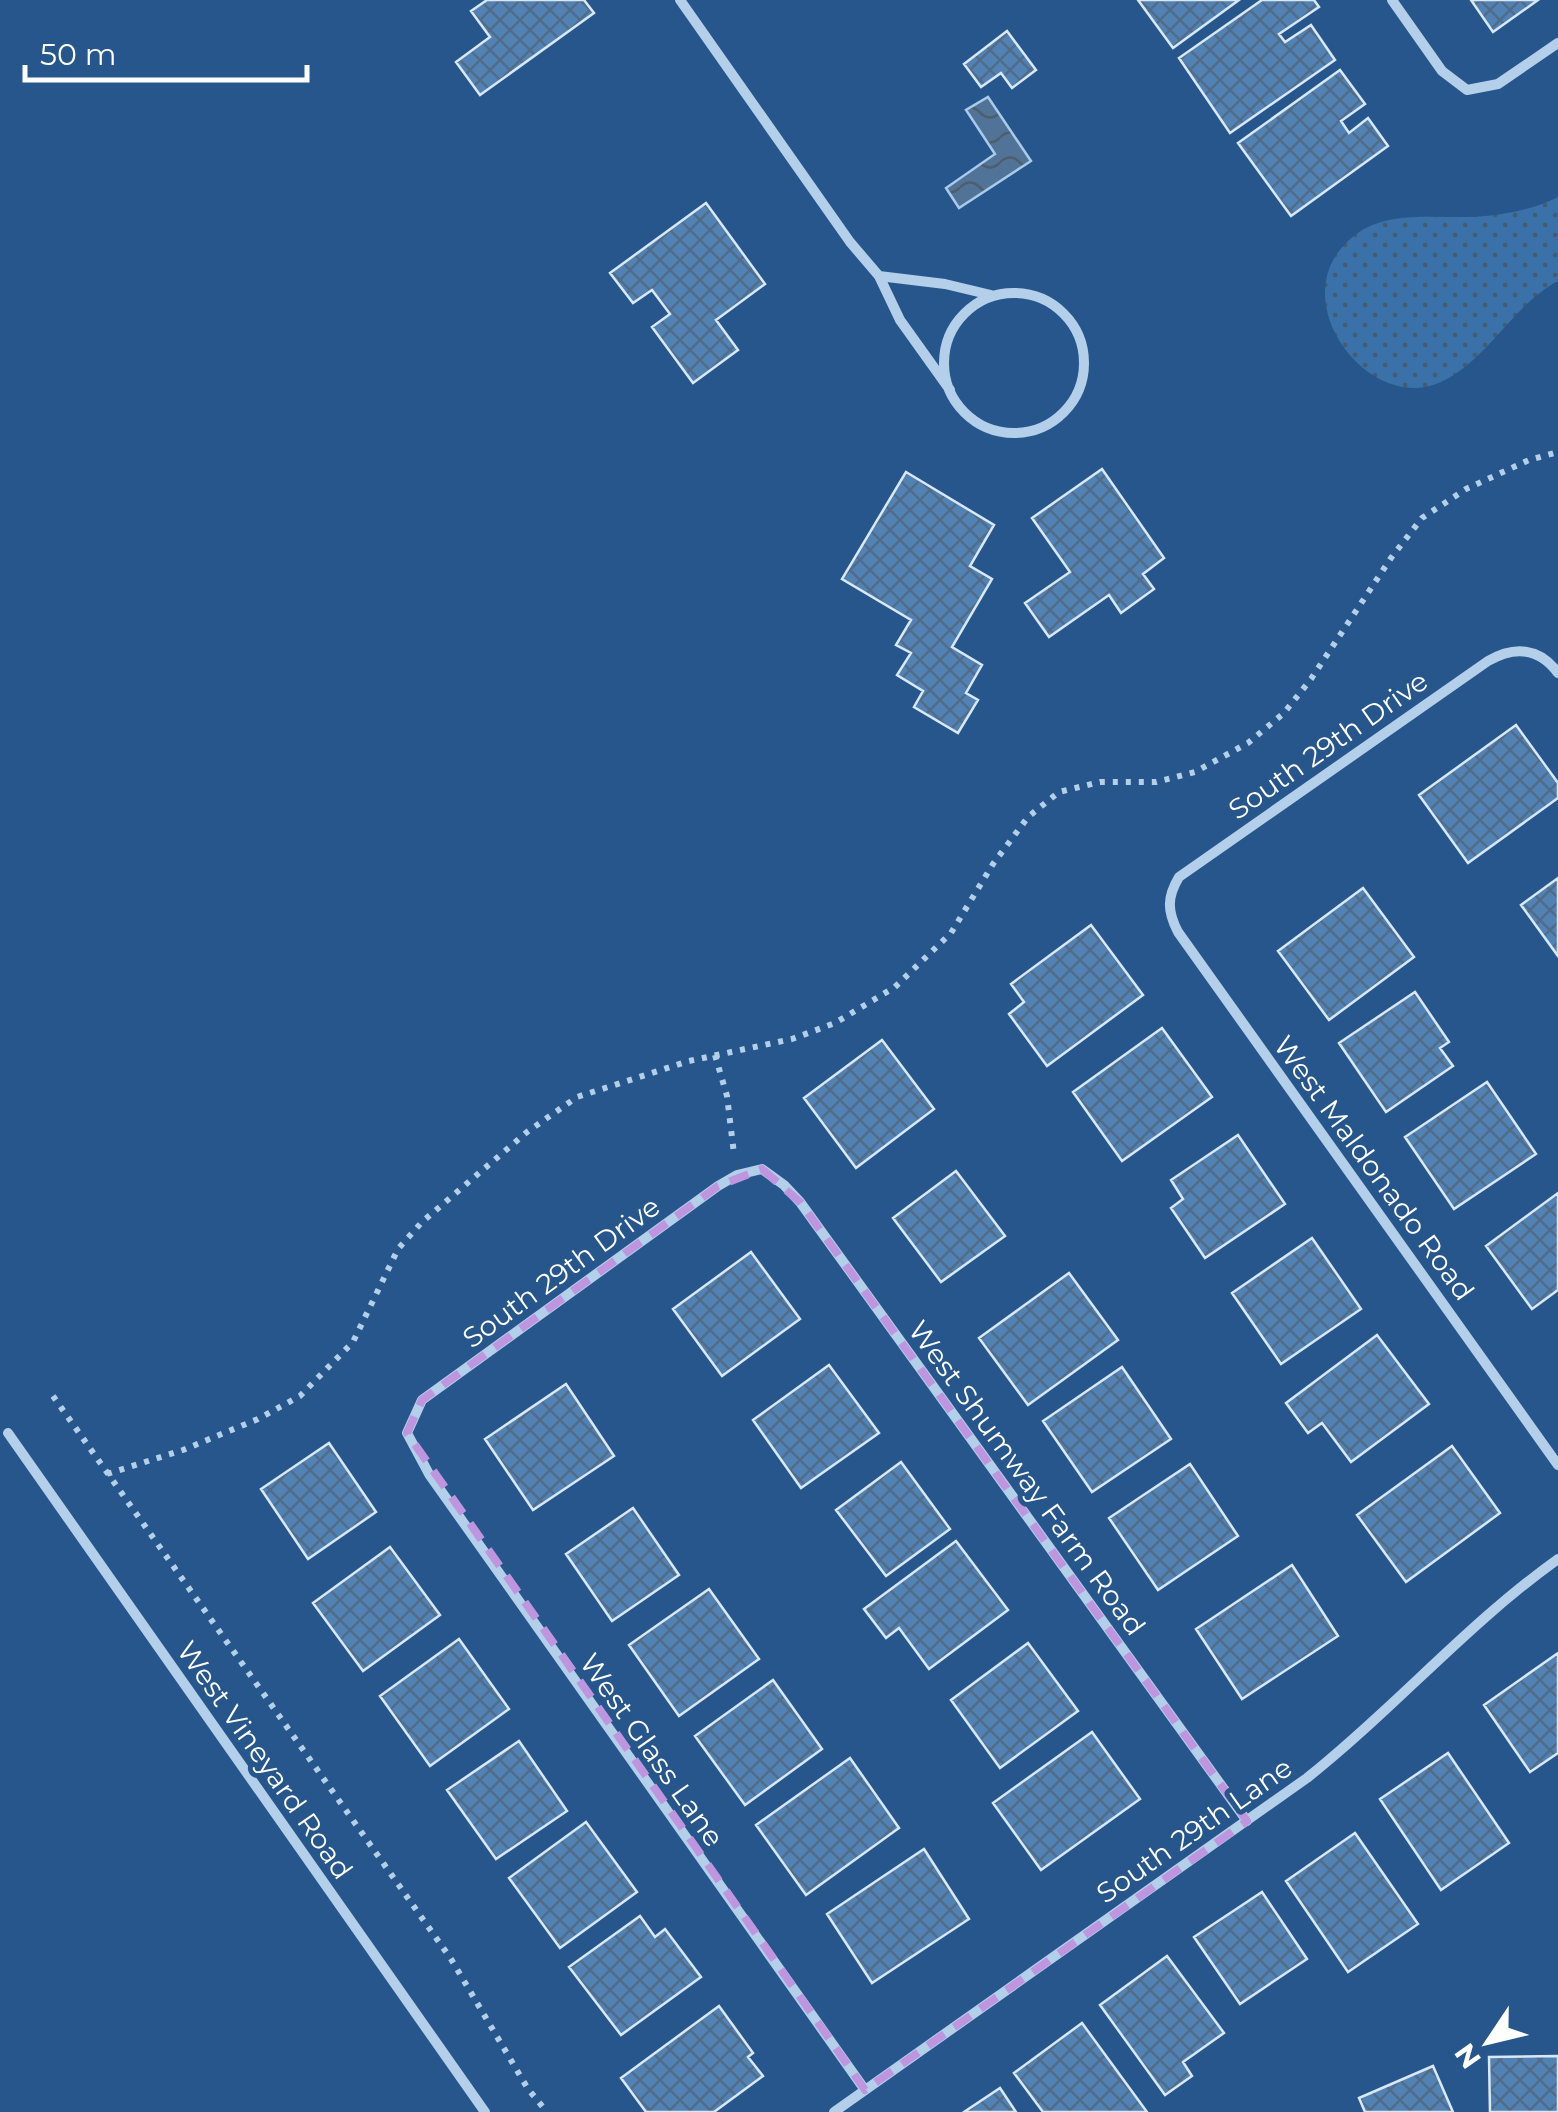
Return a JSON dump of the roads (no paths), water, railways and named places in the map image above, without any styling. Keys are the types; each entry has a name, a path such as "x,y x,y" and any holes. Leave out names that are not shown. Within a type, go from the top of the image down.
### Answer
{"street":[{"path":"680,0 850,242 879,276 900,320 965,414 984,427 1007,434 1031,432 1053,422 1071,406 1082,385 1085,362 1081,338 1068,317 1050,302 1029,293 1006,292 984,298 966,311 952,329 944,351 944,374 950,390"},
{"path":"1392,0 1442,70 1467,90 1498,84 1558,42"},
{"path":"879,276 945,284 994,296"},
{"name":"South 29th Drive","path":"1170,891 1190,868 1504,652 1538,654 1558,673"},
{"name":"West Maldonado Road","path":"1170,891 1169,915 1178,932 1558,1464"},
{"name":"South 29th Drive","path":"407,1433 422,1400 718,1186 762,1169"},
{"name":"West Shumway Farm Road","path":"762,1169 800,1202 1247,1821"},
{"name":"West Vineyard Road","path":"8,1433 486,2112"},
{"name":"West Glass Lane","path":"407,1433 440,1490 865,2090"},
{"name":"South 29th Lane","path":"834,2112 1247,1821 1355,1740 1482,1618 1558,1559"}],"water":[{"path":"988,97 1031,161 959,208 946,188 995,154 966,110"}]}
